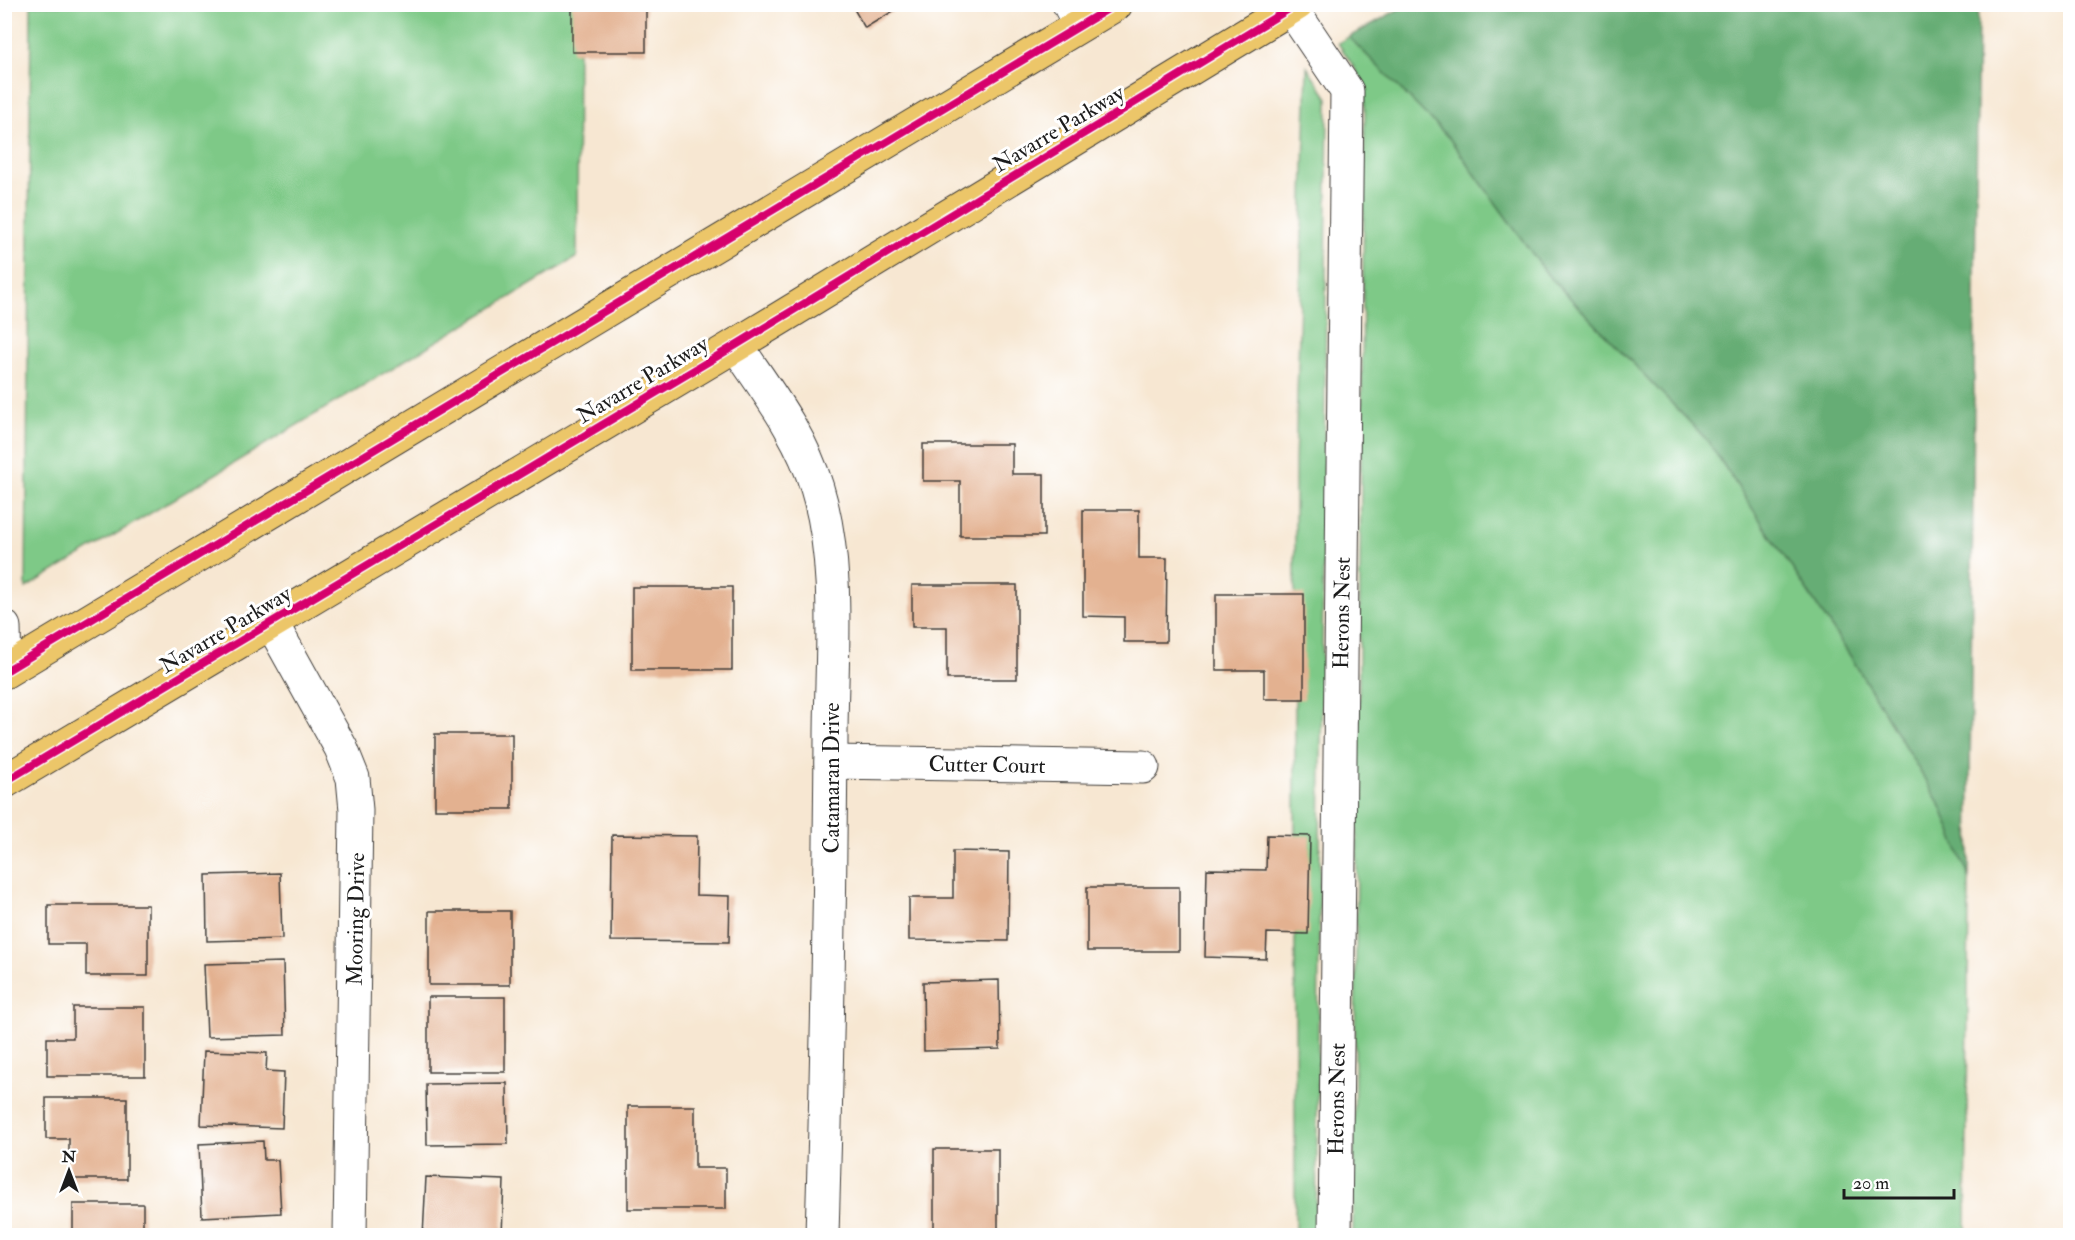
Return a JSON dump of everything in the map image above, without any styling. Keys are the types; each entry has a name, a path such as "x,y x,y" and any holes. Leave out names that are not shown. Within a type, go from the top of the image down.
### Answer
{"highway":[{"path":"5,671 1074,15 1116,4"},
{"name":"Navarre Parkway","path":"4,782 736,345 1294,6"}],"street":[{"name":"Herons Nest","path":"1294,6 1347,91 1335,1236"},
{"name":"Catamaran Drive","path":"736,345 795,432 817,486 827,527 831,593 830,962 822,1236"},
{"name":"Mooring Drive","path":"271,622 341,748 353,778 356,810 350,1236"},
{"path":"4,627 5,671"},
{"name":"Cutter Court","path":"831,762 1143,767"}],"green space":[{"path":"1408,4 1978,5 1969,877 1941,806 1851,657 1707,440 1547,274 1449,138 1349,37"},
{"path":"31,5 578,5 577,257 26,588"},
{"path":"1349,37 1449,138 1547,274 1707,440 1851,657 1941,806 1969,877 1966,1235 1353,1235 1365,91 1361,78 1338,43"},
{"path":"1307,67 1328,98 1316,1235 1295,1236 1295,463"}],"building":[{"path":"572,4 646,4 646,52 572,52"},
{"path":"851,4 905,4 865,28"},
{"path":"923,444 1012,444 1012,474 1044,474 1044,536 960,536 960,481 923,481"},
{"path":"1083,510 1139,510 1139,558 1167,558 1166,642 1124,642 1124,617 1083,616"},
{"path":"912,585 1017,585 1017,679 947,679 947,627 912,627"},
{"path":"632,587 732,587 732,670 632,670"},
{"path":"1216,594 1304,594 1304,699 1264,699 1264,670 1216,670"},
{"path":"435,734 512,734 512,809 435,809"},
{"path":"612,835 697,836 696,895 730,896 729,942 611,941"},
{"path":"1267,835 1310,836 1308,934 1267,933 1266,959 1205,957 1207,869 1266,870"},
{"path":"953,851 1009,852 1008,941 909,940 909,898 953,898"},
{"path":"280,873 282,939 207,941 206,875"},
{"path":"1087,887 1179,887 1179,951 1087,951"},
{"path":"48,905 148,905 148,976 86,976 86,944 48,944"},
{"path":"429,911 510,911 510,985 429,985"},
{"path":"283,962 285,1035 207,1037 204,964"},
{"path":"999,980 1000,1049 924,1051 923,982"},
{"path":"428,997 505,997 505,1072 428,1072"},
{"path":"73,1007 145,1007 145,1076 47,1076 47,1038 73,1038"},
{"path":"204,1051 267,1053 266,1071 284,1072 282,1128 201,1125"},
{"path":"507,1083 508,1144 427,1145 426,1084"},
{"path":"46,1098 127,1098 127,1179 69,1179 69,1139 46,1139"},
{"path":"628,1106 695,1106 695,1168 726,1168 726,1209 628,1209"},
{"path":"263,1141 264,1160 278,1160 281,1213 202,1217 199,1144"},
{"path":"934,1149 998,1149 998,1236 934,1236"},
{"path":"426,1177 504,1180 502,1236 423,1236"},
{"path":"73,1204 143,1204 143,1236 73,1236"},
{"path":"270,1232 270,1236 200,1236 200,1233"}],"cycle path":[{"path":"4,672 1116,4"},
{"path":"4,782 736,345 1297,4"}]}
